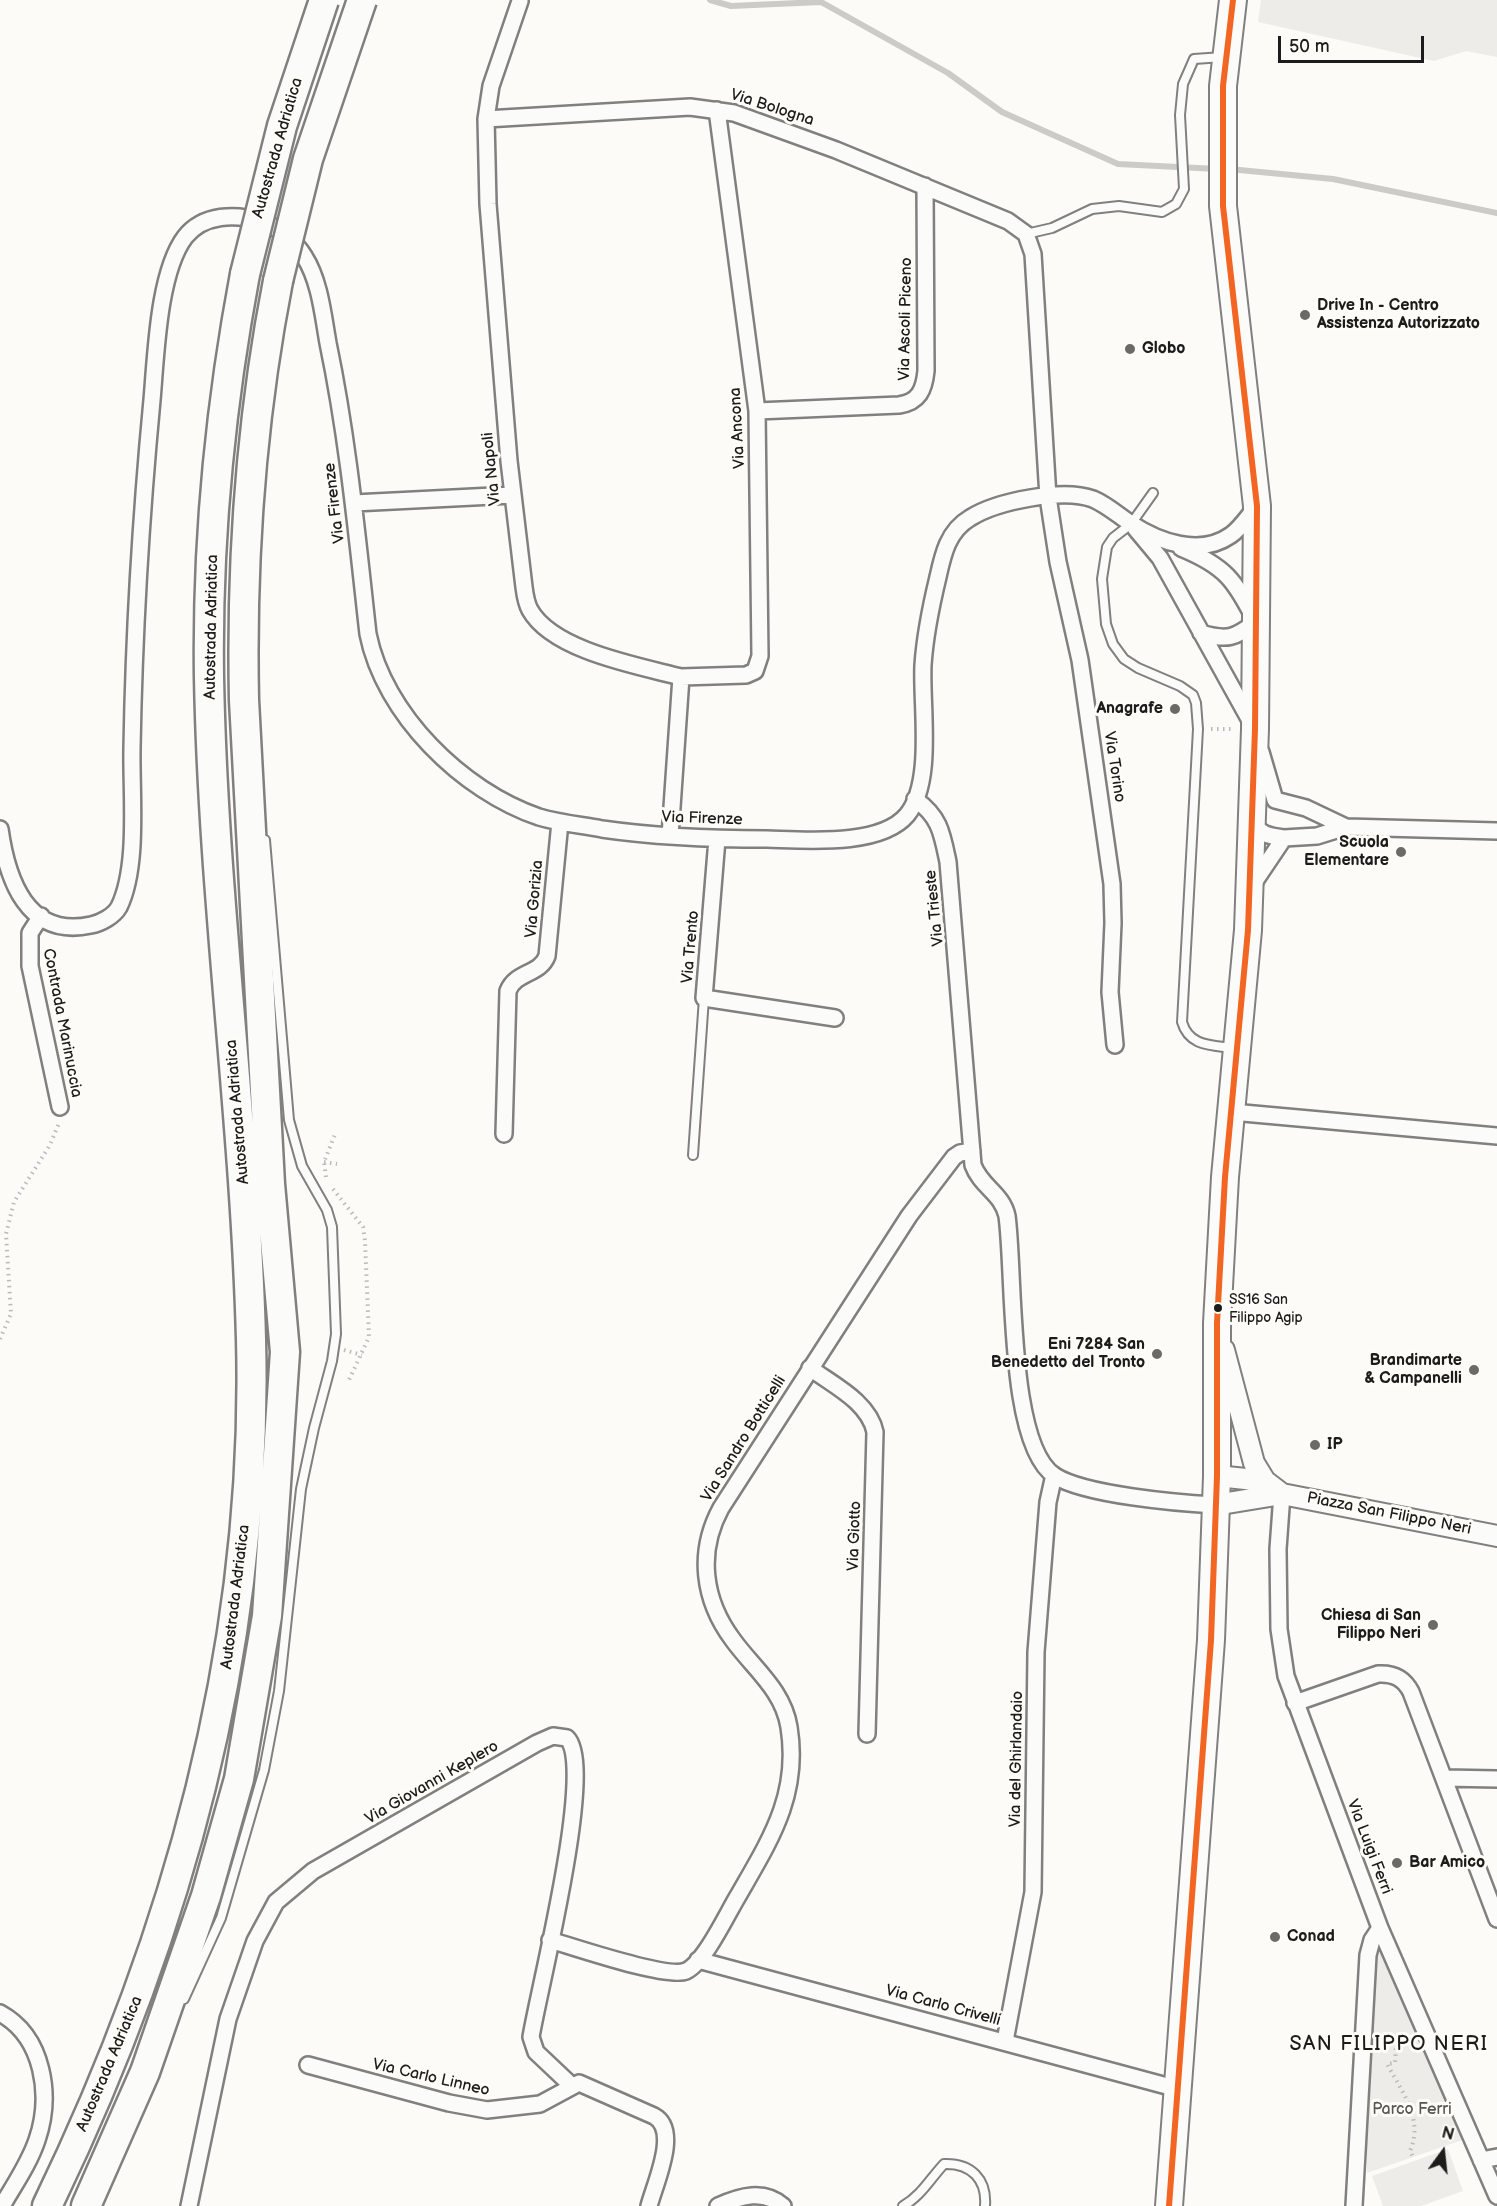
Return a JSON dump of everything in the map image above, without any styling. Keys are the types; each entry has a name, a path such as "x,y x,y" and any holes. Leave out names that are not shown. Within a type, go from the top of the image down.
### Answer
{"highway":[{"name":"Autostrada Adriatica","path":"47,2206 125,2033 162,1925 214,1736 232,1645 240,1583 248,1476 251,1342 243,1179 222,902 209,670 218,459 228,365 245,274 282,126 324,0"},
{"name":"Autostrada Adriatica","path":"86,2206 145,2072 206,1896 235,1795 260,1666 273,1539 285,1352 270,1184 244,712 245,601 253,444 262,371 278,281 308,159 362,0"}],"main road":[{"path":"1169,2206 1211,1640 1217,1476 1217,1323 1250,888 1255,729 1257,506 1225,232 1223,170 1223,86 1233,0"}],"street":[{"name":"Via Napoli","path":"520,1 491,86 486,119 488,204 513,495 525,593 534,616 551,631 573,644 681,677"},
{"name":"Via Bologna","path":"486,119 690,107 717,110 783,130 925,186 1008,221 1026,234"},
{"name":"Via Ancona","path":"681,677 746,675 758,667 760,645 757,411 717,110"},
{"name":"Via Ascoli Piceno","path":"757,411 899,405 919,396 926,371 925,186"},
{"name":"Via Firenze","path":"0,829 12,884 31,910 53,925 80,927 101,922 118,909 131,862 134,644 157,345 174,260 183,240 201,223 227,216 262,222 289,239 304,256 316,286 344,424 368,634 377,667 390,693 426,740 463,773 523,810 560,822 670,837 717,839 829,839 871,834 897,824 908,813 915,799 922,766 923,665 926,636 948,542 957,528 980,512 1004,504 1074,495 1091,499 1111,509 1131,524"},
{"path":"1026,234 1033,254 1048,497"},
{"path":"354,503 513,495"},
{"name":"Via Torino","path":"1048,497 1056,547 1079,652 1105,830 1113,903 1110,992 1115,1045"},
{"path":"1170,543 1194,546 1225,537 1231,534 1257,506"},
{"path":"1131,524 1202,557 1231,578 1256,622 1235,637 1215,637 1201,633"},
{"path":"1131,524 1160,558 1255,729 1275,800"},
{"path":"670,837 681,677"},
{"name":"Via Trieste","path":"915,799 934,815 943,838 953,894 972,1151"},
{"path":"1346,827 1306,808 1275,800 1260,808 1251,820 1258,831 1266,836 1284,838 1317,836 1346,827 1497,831"},
{"name":"Via Gorizia","path":"504,1134 508,991 513,981 541,966 547,956 560,822"},
{"path":"1250,888 1284,838"},
{"name":"Via Trento","path":"717,839 704,998 835,1018"},
{"name":"Contrada Marinuccia","path":"41,916 30,933 30,966 60,1107"},
{"path":"1232,1112 1497,1136"},
{"path":"972,1151 976,1174 981,1182 997,1195 1005,1208 1011,1247 1022,1409 1033,1445 1045,1467 1054,1475 1076,1484 1142,1498 1215,1505 1282,1494"},
{"name":"Via Sandro Botticelli","path":"698,1960 777,1826 786,1802 791,1767 789,1726 782,1702 732,1639 715,1606 706,1574 707,1543 721,1508 810,1368 929,1189 954,1157 960,1153 972,1151"},
{"path":"1217,1323 1250,1453 1265,1481 1282,1494"},
{"name":"Via Giotto","path":"810,1368 858,1404 868,1415 874,1432 867,1734"},
{"name":"Via del Ghirlandaio","path":"1005,2042 1033,1892 1036,1652 1048,1502 1054,1475"},
{"path":"1217,1476 1265,1481"},
{"name":"Piazza San Filippo Neri","path":"1282,1494 1497,1536"},
{"name":"Via Luigi Ferri","path":"1282,1494 1277,1557 1279,1638 1284,1666 1295,1703 1380,1928 1497,2196"},
{"path":"1295,1703 1378,1674 1397,1677 1411,1692 1496,1910"},
{"name":"Via Giovanni Keplero","path":"189,2206 226,2026 255,1941 276,1902 313,1871 537,1743 559,1736 567,1738 574,1751 575,1796 570,1838 531,2041 536,2052 572,2086"},
{"path":"1444,1778 1497,1779"},
{"path":"1354,2206 1368,1952 1380,1928"},
{"path":"550,1941 665,1972 687,1971 698,1960"},
{"name":"Via Carlo Crivelli","path":"698,1960 1178,2090"},
{"path":"0,2013 14,2021 31,2043 41,2072 44,2097 43,2116 35,2145 2,2206"},
{"name":"Via Carlo Linneo","path":"308,2066 450,2103 487,2110 540,2104 572,2086"},
{"path":"572,2086 579,2084 654,2116 664,2124 667,2131 665,2147 649,2206"},
{"path":"1481,2160 1497,2157"},
{"path":"718,2206 753,2195 772,2199 783,2206"}],"lane":[{"path":"1026,234 1052,228 1092,209 1119,206 1162,213 1176,204 1184,189 1179,115 1183,84 1194,59 1227,57"},
{"path":"1153,493 1131,524 1113,538 1104,556 1102,579 1108,631 1117,651 1130,664 1180,686 1193,695 1196,703 1198,729 1182,1022 1188,1036 1193,1040 1207,1045 1238,1048"},
{"path":"245,601 254,708"},
{"path":"179,2008 204,1960 221,1918 260,1790 279,1691 301,1489 336,1341 332,1227 327,1210 302,1166 289,1120 264,828"},
{"path":"693,1155 704,998"},
{"path":"145,2072 173,2019"},
{"path":"903,2206 920,2195 929,2179 944,2164 959,2164 978,2176 983,2185 985,2206"}],"path":[{"path":"1198,729 1255,729"},
{"name":"Contrada Marinuccia","path":"0,1339 11,1314 6,1234 14,1202 35,1172 58,1128 60,1107"},
{"path":"336,1132 324,1162 323,1172 328,1182 363,1227 365,1241 369,1337 349,1380"},
{"path":"324,1162 337,1164"},
{"path":"365,1241 370,1241"},
{"path":"1364,2034 1385,2035 1396,2046 1395,2063 1387,2064 1409,2104 1416,2136 1410,2151 1413,2157"}],"green space":[{"path":"1261,0 1497,0 1497,57 1466,51 1434,61 1258,22"},
{"name":"Parco Ferri","path":"1380,1928 1471,2137 1367,2173 1367,1965"},
{"path":"1448,2149 1463,2191 1421,2206 1383,2206 1372,2176"}],"waterway":[{"path":"710,0 731,6 821,2 948,73 1002,112 1118,164 1218,169"},
{"path":"1229,169 1333,179 1497,213"}],"transit line":[{"path":"1169,2206 1211,1640 1217,1476 1217,1323 1225,1177 1248,930 1255,729 1257,506 1223,206 1223,86 1233,0"}],"place":[{"name":"Drive In - Centro Assistenza Autorizzato","path":"1305,315"},
{"name":"Globo","path":"1130,349"},
{"name":"Anagrafe","path":"1175,709"},
{"name":"Scuola Elementare","path":"1401,852"},
{"name":"SS16 San Filippo Agip","path":"1218,1308"},
{"name":"Eni 7284 San Benedetto del Tronto","path":"1157,1354"},
{"name":"Brandimarte & Campanelli","path":"1474,1370"},
{"name":"IP","path":"1315,1445"},
{"name":"Chiesa di San Filippo Neri","path":"1433,1625"},
{"name":"Bar Amico","path":"1397,1863"},
{"name":"Conad","path":"1275,1937"}],"district":[{"name":"SAN FILIPPO NERI","path":"1389,2045"}]}
